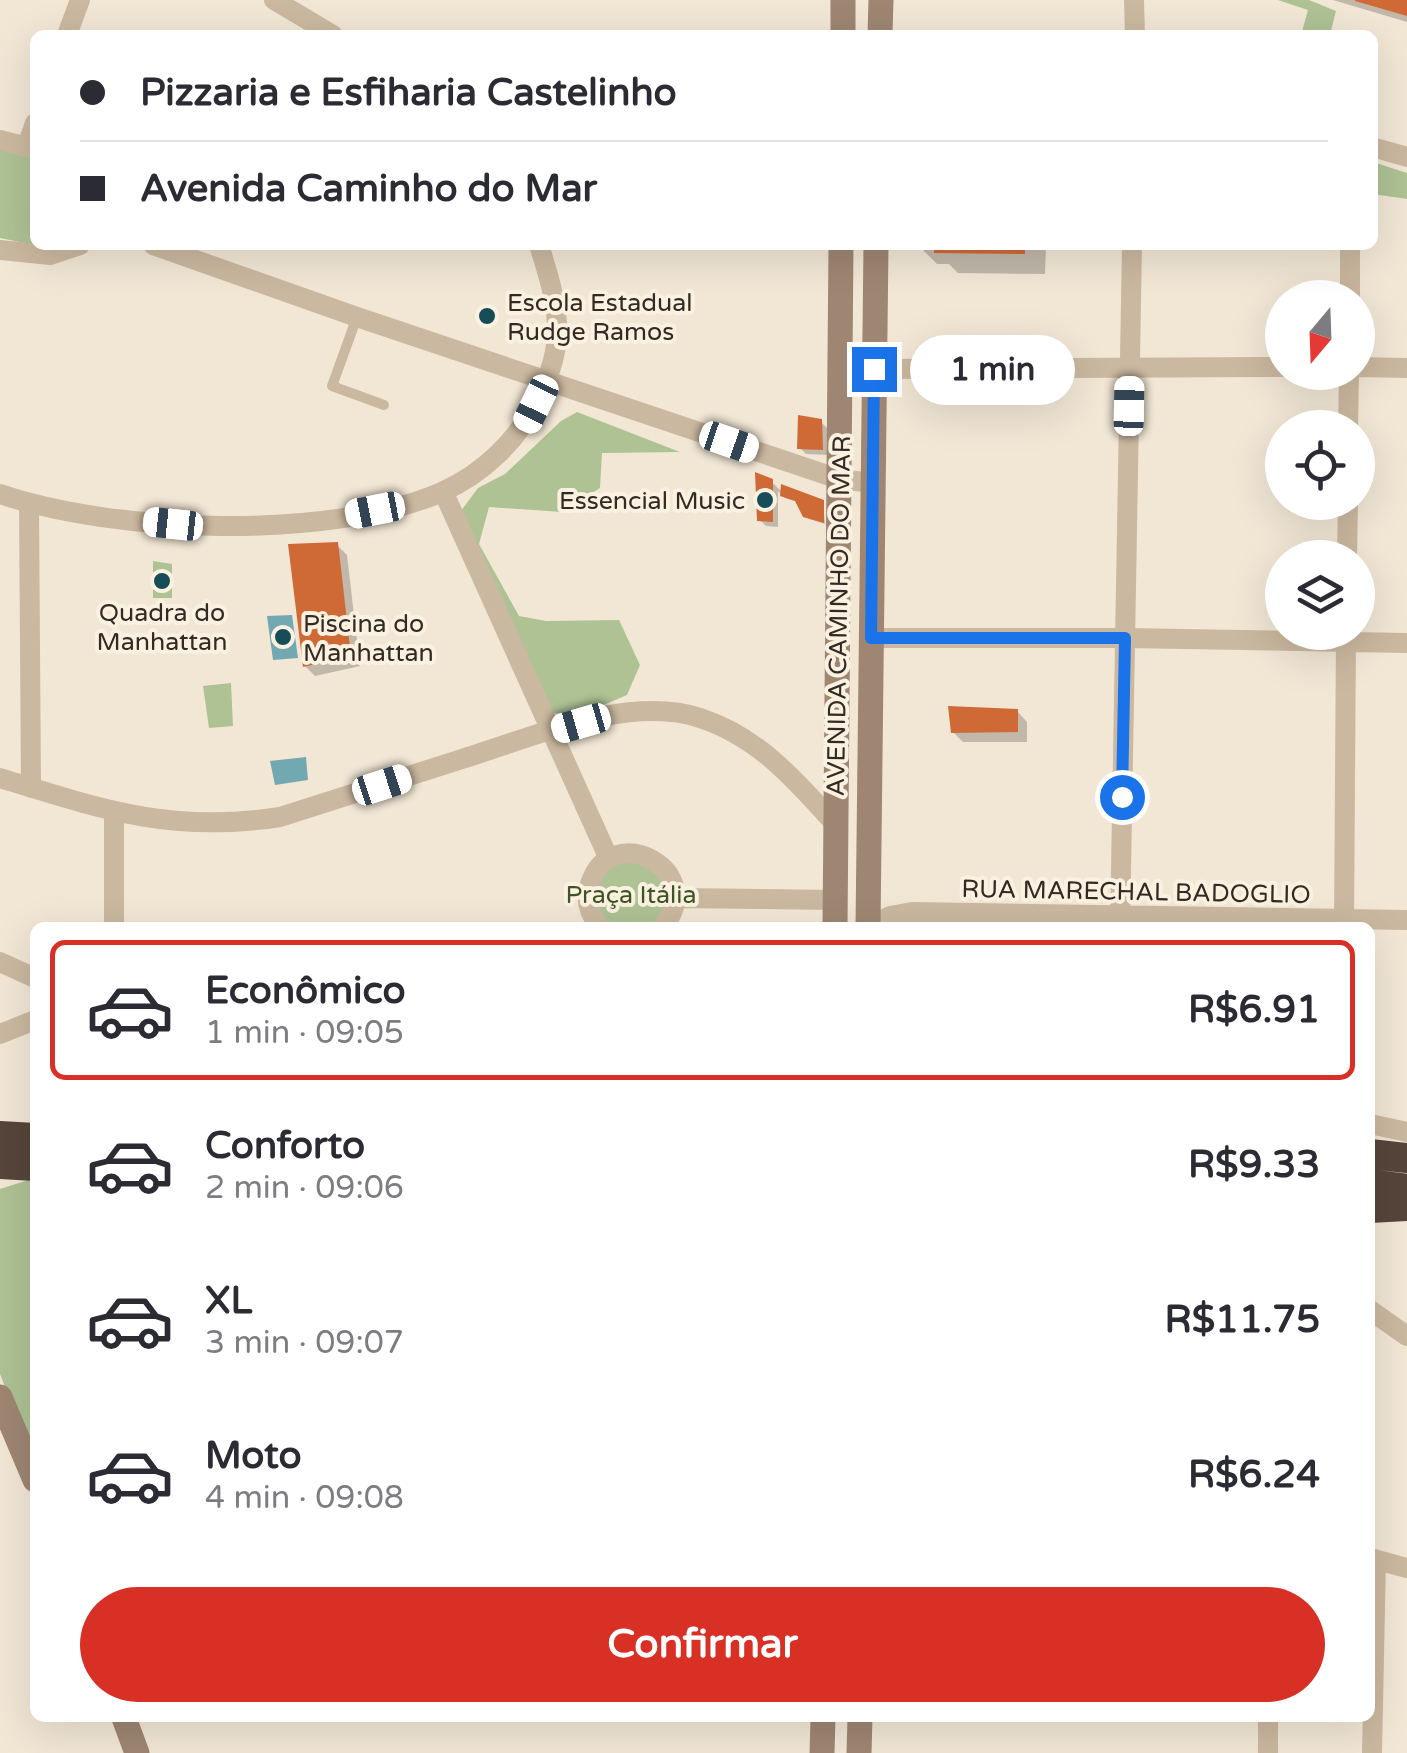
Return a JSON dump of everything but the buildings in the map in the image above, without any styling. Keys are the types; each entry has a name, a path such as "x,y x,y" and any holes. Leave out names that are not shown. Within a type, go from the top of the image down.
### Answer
{"highway":[{"path":"0,1136 30,1138"},
{"path":"1375,1155 1407,1158"},
{"path":"0,1164 30,1166"},
{"path":"1375,1185 1407,1189"},
{"path":"1375,1208 1407,1206"}],"main road":[{"path":"843,30 844,0"},
{"path":"880,30 881,0"},
{"name":"AVENIDA CAMINHO DO MAR","path":"835,922 841,250"},
{"name":"AVENIDA CAMINHO DO MAR","path":"868,922 876,250"},
{"path":"1,1401 30,1467"},
{"path":"125,1722 136,1753"},
{"path":"822,1753 823,1722"},
{"path":"859,1753 860,1722"}],"street":[{"path":"69,30 80,0"},
{"path":"274,0 325,30"},
{"path":"1134,0 1135,30"},
{"path":"0,140 30,147"},
{"path":"1378,149 1407,158"},
{"path":"0,250 50,255 65,250"},
{"path":"167,250 357,318 839,479 873,483"},
{"path":"0,494 29,504 104,516 245,526 355,514 443,491 502,452 524,427 547,381 557,332 555,307 540,250"},
{"path":"1120,922 1132,250"},
{"path":"1350,250 1350,280"},
{"path":"874,369 1265,367"},
{"path":"1375,367 1407,368"},
{"path":"443,491 609,859"},
{"path":"29,504 31,788"},
{"path":"871,638 1265,637"},
{"path":"1375,640 1407,643"},
{"path":"1344,922 1346,650"},
{"path":"0,778 114,813 204,824 280,817 554,730 633,712 679,713 739,735 781,765 836,825"},
{"path":"114,813 114,922"},
{"path":"591,922 587,894 598,868 609,859 635,853 659,863 674,885 672,912 666,922"},
{"path":"675,898 835,900"},
{"name":"RUA MARECHAL BADOGLIO","path":"878,922 912,912 1120,922"},
{"name":"RUA MARECHAL BADOGLIO","path":"1375,922 1407,920"},
{"path":"0,962 30,976"},
{"path":"0,1034 30,1022"},
{"path":"1375,1125 1407,1132"},
{"path":"1375,1314 1407,1336"},
{"path":"1375,1560 1407,1568"},
{"path":"1268,1722 1268,1753"},
{"path":"1372,1722 1372,1753"}],"lane":[{"path":"357,318 332,386 384,406"}],"green space":[{"path":"1278,0 1309,0 1336,11 1331,30 1302,30 1308,10"},
{"path":"0,146 30,155 30,244 0,238"},
{"path":"1378,164 1407,173 1407,199 1378,195"},
{"path":"577,412 680,452 602,453 600,488 562,512 489,507 479,544 519,616 546,621 619,620 640,665 627,695 580,715 537,712 449,527 478,488 505,474 561,421"},
{"name":"Quadra do Manhattan","path":"153,561 172,564 172,598 153,598"},
{"path":"231,683 233,726 209,728 203,686"},
{"name":"Praça Itália","path":"638,861 665,881 668,904 655,922 607,922 600,913 596,895 600,878 613,865"},
{"path":"30,1180 30,1451 0,1374 0,1189"}],"water":[{"name":"Piscina do Manhattan","path":"292,615 298,658 273,660 267,616"},
{"path":"306,757 308,780 275,785 270,761"}],"place":[{"name":"Escola Estadual Rudge Ramos","path":"487,316"},
{"name":"Essencial Music","path":"765,500"},
{"name":"Quadra do Manhattan","path":"162,581"},
{"name":"Piscina do Manhattan","path":"283,637"}],"route":[{"path":"874,369 871,638 1125,638 1122,797"}]}
